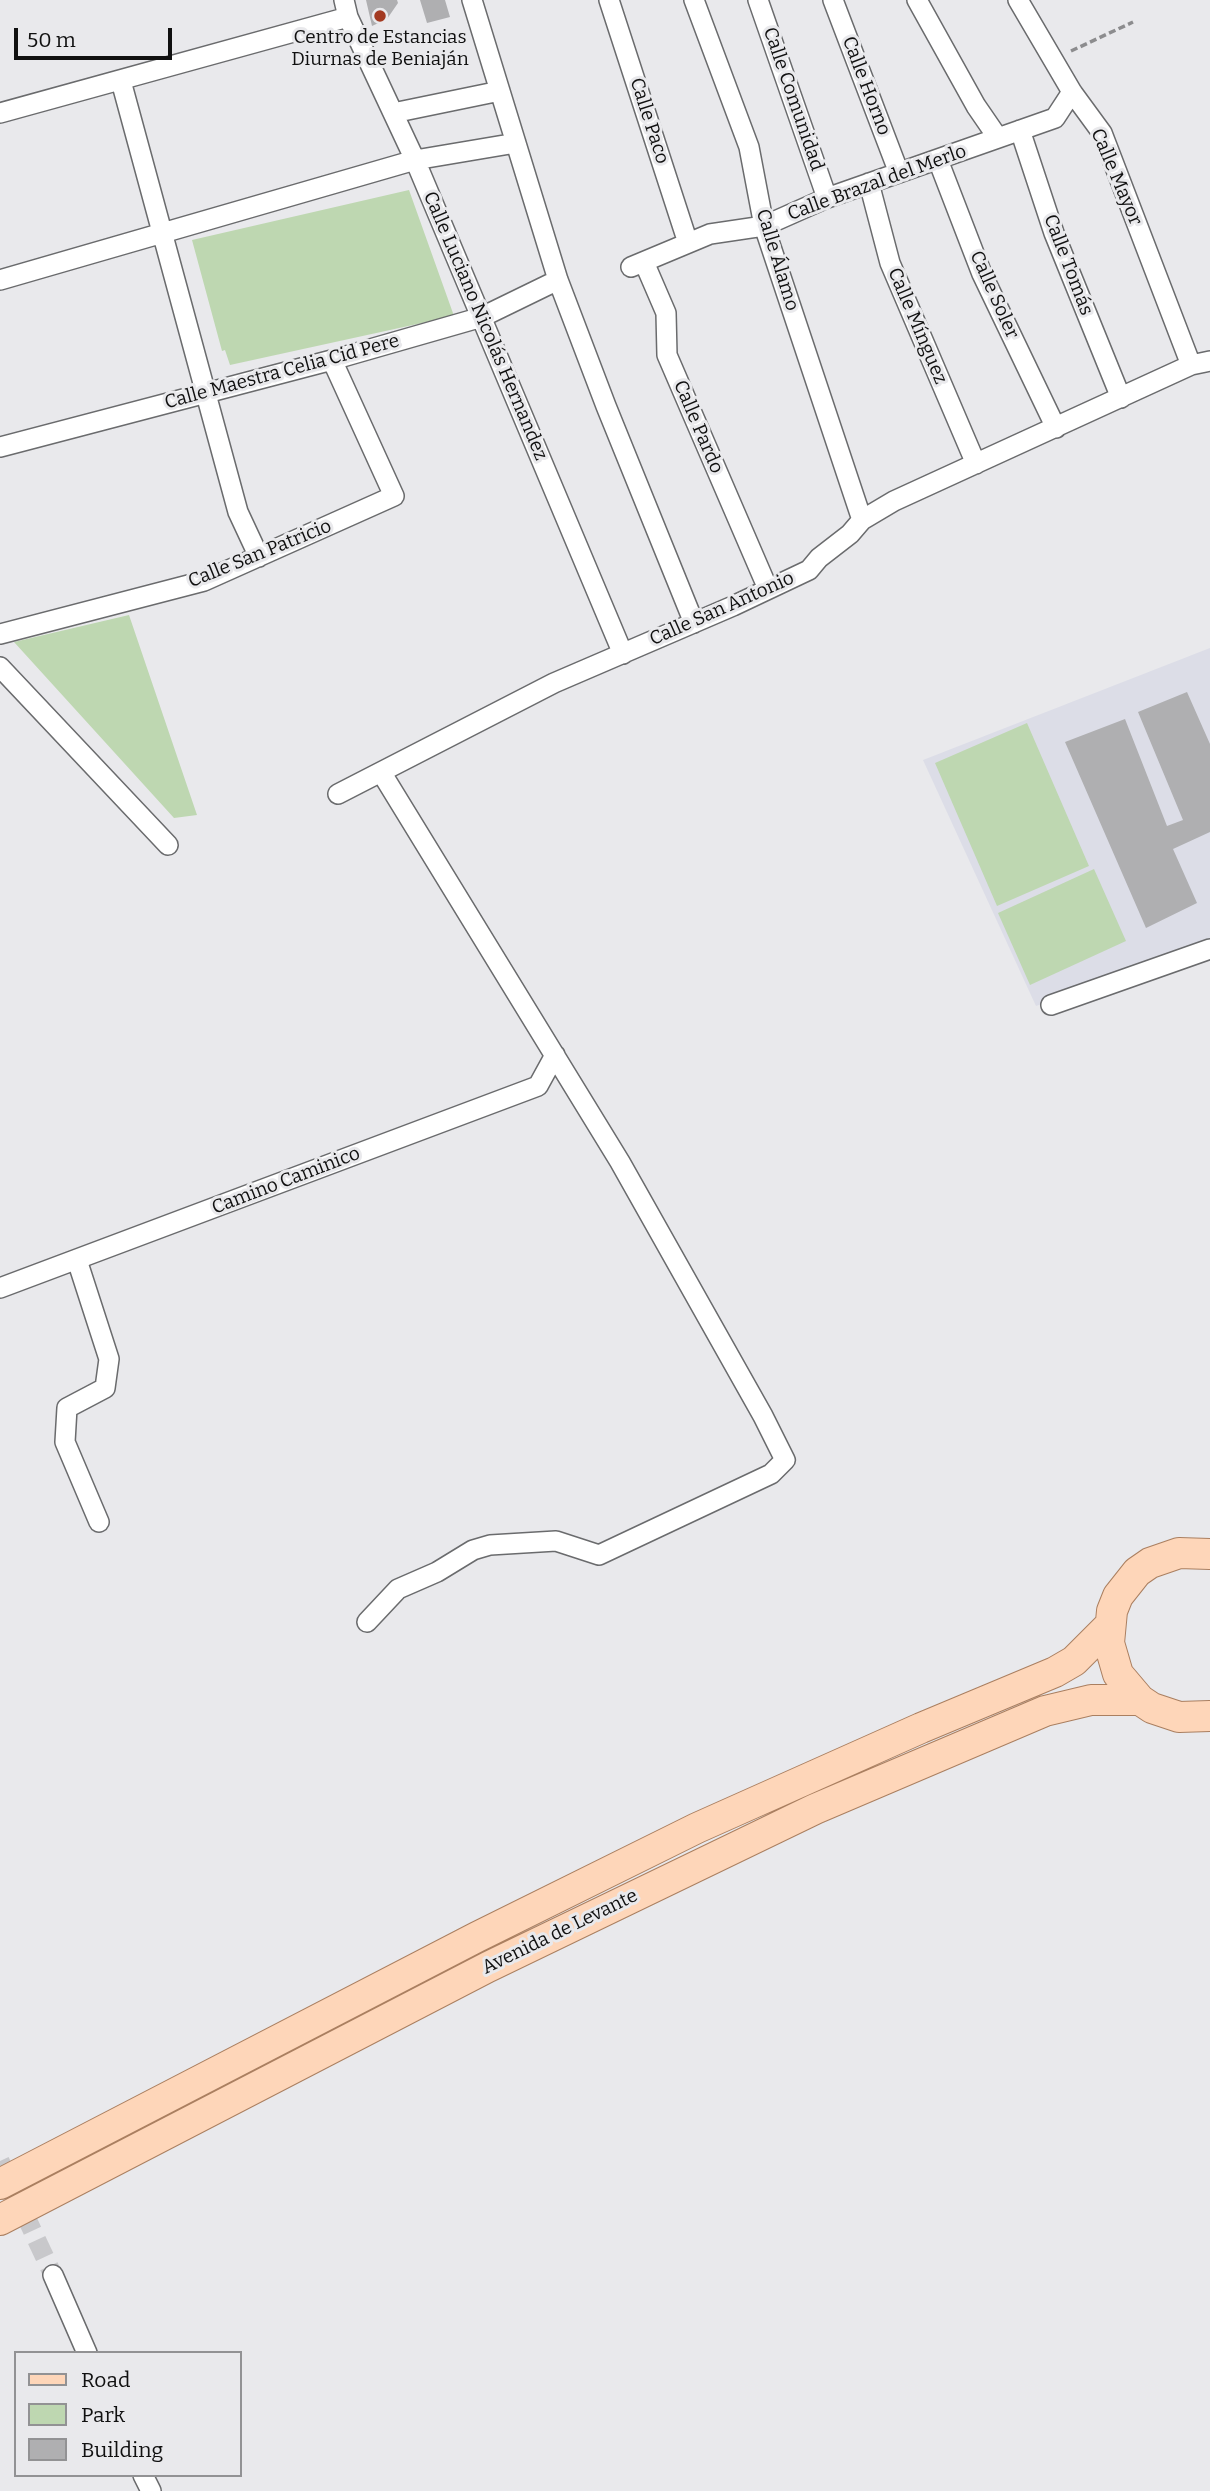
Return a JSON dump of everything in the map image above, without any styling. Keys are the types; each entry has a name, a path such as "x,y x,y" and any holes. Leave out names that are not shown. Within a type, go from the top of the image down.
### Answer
{"main road":[{"path":"1210,1554 1179,1553 1150,1563 1126,1583 1112,1611 1109,1626 1112,1659 1123,1681 1140,1700 1152,1708 1172,1715 1194,1718 1210,1716"},
{"name":"Avenida de Levante","path":"0,2184 477,1937 697,1828 921,1728 1055,1672 1074,1661 1109,1626"},
{"name":"Avenida de Levante","path":"0,2220 488,1967 815,1809 1045,1711 1091,1700 1140,1700"}],"street":[{"path":"472,0 558,280 694,623"},
{"name":"Calle Paco","path":"609,0 688,243"},
{"name":"Calle Álamo","path":"694,0 749,147 764,226 862,520"},
{"name":"Calle Comunidad","path":"758,0 827,198"},
{"name":"Calle Horno","path":"833,0 899,173"},
{"path":"917,0 976,106 998,138"},
{"name":"Calle Mayor","path":"1018,0 1072,92 1102,133 1191,365"},
{"path":"0,113 121,81 346,9"},
{"name":"Calle Luciano Nicolás Hernandez","path":"346,9 415,159 623,654"},
{"path":"121,81 238,512 259,557"},
{"path":"393,113 500,91"},
{"name":"Calle Brazal del Merlo","path":"638,265 710,234 764,226 827,198 1055,118 1072,92"},
{"name":"Calle Tomás","path":"1020,130 1054,233 1121,398"},
{"path":"0,280 415,159 516,143"},
{"name":"Calle Soler","path":"938,160 982,274 1056,428"},
{"name":"Calle Mínguez","path":"869,183 890,263 976,464"},
{"name":"Calle Pardo","path":"638,265 666,313 667,355 768,589"},
{"name":"Calle Maestra Celia Cid Pere","path":"0,447 332,360 482,317 558,280"},
{"name":"Calle San Patricio","path":"0,634 204,581 394,496 332,360"},
{"name":"Calle San Antonio","path":"338,794 554,683 809,570 862,520 894,501 1191,365 1210,361"},
{"path":"0,667 168,845"},
{"path":"367,1622 398,1588 437,1572 473,1550 490,1545 556,1541 599,1555 771,1474 785,1460 620,1162 382,772"},
{"path":"1051,1005 1210,949"},
{"name":"Camino Caminico","path":"0,1288 538,1086 555,1055"},
{"path":"77,1260 109,1359 105,1388 67,1408 65,1441 99,1522"},
{"path":"53,2275 86,2351"}],"path":[{"path":"1053,60 1133,23"}],"shaded area":[{"path":"1210,648 1210,947 1036,1006 923,760"}],"green space":[{"path":"409,190 454,316 230,365 225,350 222,351 192,240"},
{"path":"129,615 197,815 174,818 14,642"},
{"path":"1027,723 1089,866 997,906 935,763"},
{"path":"1094,869 1126,941 1030,985 998,913"}],"building":[{"name":"Centro de Estancias Diurnas de Beniaján","path":"366,0 397,0 398,3 387,19 372,26"},
{"name":"Centro de Estancias Diurnas de Beniaján","path":"420,0 445,0 450,17 427,23"},
{"path":"1187,692 1210,744 1210,832 1173,849 1197,903 1146,928 1065,742 1125,719 1167,826 1183,820 1138,712"}],"tunnel":[{"path":"0,2161 53,2275"}],"place":[{"name":"Centro de Estancias Diurnas de Beniaján","path":"380,16"}]}
